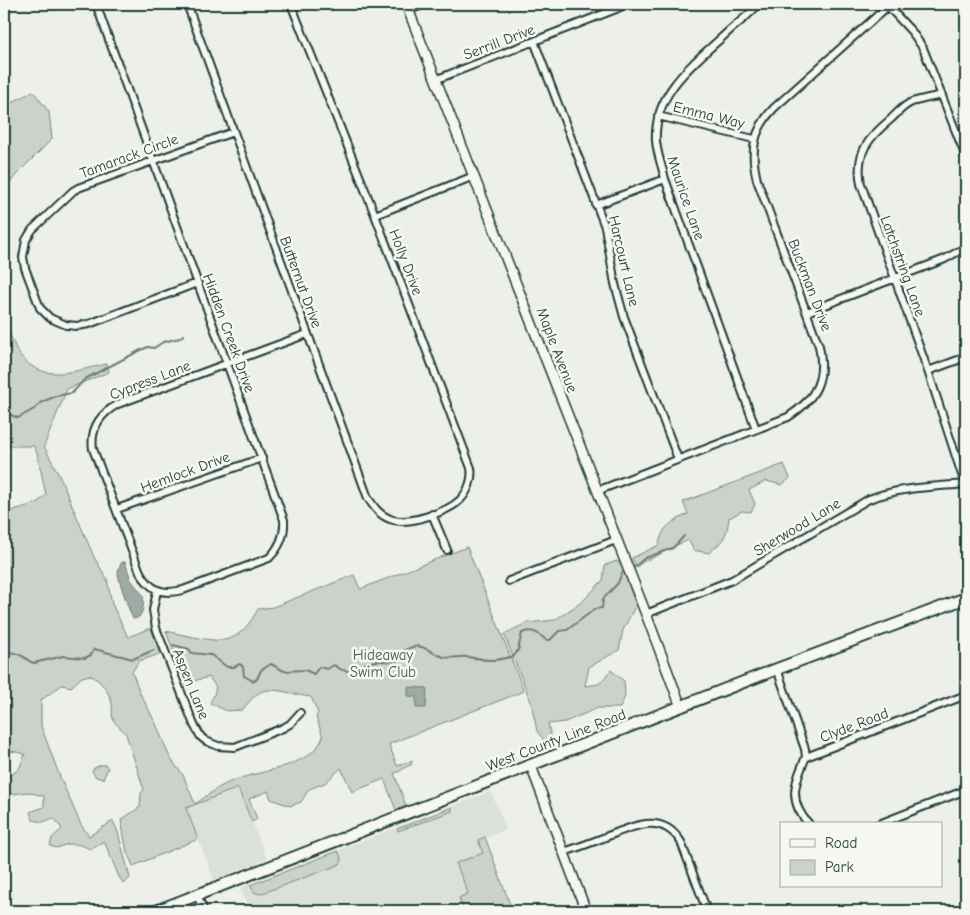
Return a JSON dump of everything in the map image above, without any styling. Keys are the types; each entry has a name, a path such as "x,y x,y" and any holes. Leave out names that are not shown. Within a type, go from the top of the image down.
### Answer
{"main road":[{"name":"West County Line Road","path":"156,911 777,669 966,598"}],"street":[{"name":"Hidden Creek Drive","path":"96,4 284,520 284,534 279,547 269,558 183,590 174,592 157,590"},
{"name":"Butternut Drive","path":"187,4 368,498 382,515 396,521 410,521 432,514"},
{"name":"Holly Drive","path":"291,4 375,214 471,468 471,479 463,496 452,505 432,514"},
{"path":"408,7 425,4"},
{"name":"Serrill Drive","path":"435,80 626,4"},
{"name":"Maurice Lane","path":"756,429 665,179 657,152 656,140 658,116 667,95 680,76 758,4"},
{"path":"887,5 919,40 966,157"},
{"name":"Buckman Drive","path":"597,491 788,417 810,400 821,376 822,358 807,312 757,180 753,159 754,139 763,121 774,108 887,5"},
{"name":"Maple Avenue","path":"408,7 681,707"},
{"name":"Harcourt Lane","path":"534,41 606,234 615,284 624,317 678,459"},
{"name":"Latchstring Lane","path":"942,94 912,102 870,137 861,155 859,171 861,184 966,484"},
{"name":"Emma Way","path":"658,116 754,139"},
{"name":"Tamarack Circle","path":"198,283 89,324 71,326 55,322 40,308 25,268 23,252 29,234 73,191 233,132"},
{"path":"375,214 474,176"},
{"path":"596,205 665,179"},
{"path":"807,312 945,259 966,247"},
{"name":"Cypress Lane","path":"157,590 150,586 140,572 93,449 92,439 100,417 105,411 118,404 307,334"},
{"path":"928,371 966,357"},
{"name":"Hemlock Drive","path":"117,509 262,458"},
{"name":"Sherwood Lane","path":"646,614 732,580 869,499 901,490 966,484"},
{"path":"432,514 447,550"},
{"path":"509,580 616,540"},
{"name":"Aspen Lane","path":"157,590 152,610 156,628 194,725 206,741 223,747 235,747 283,728 290,724 300,713"},
{"path":"777,669 806,749 806,757"},
{"name":"Clyde Road","path":"808,822 796,802 795,789 806,757 966,694"},
{"path":"531,766 586,911"},
{"path":"884,822 966,790"},
{"path":"564,852 636,825 651,823 662,826 674,833 681,842 707,911"},
{"path":"198,895 204,911"}],"shaded area":[{"path":"122,562 125,562 131,580 143,595 141,614 133,619 118,572"},
{"path":"408,687 427,688 426,708 416,708 416,697 408,696"},
{"path":"239,788 267,859 214,880 186,808"},
{"path":"491,791 506,829 485,838 513,911 249,911 240,888"}],"green space":[{"path":"33,91 49,112 52,139 16,175 4,190 4,107"},
{"name":"Hideaway Swim Club","path":"4,318 20,355 39,370 49,373 72,372 107,364 109,372 67,389 44,446 59,475 94,557 107,579 112,604 128,637 151,628 160,654 139,661 132,672 170,758 183,775 195,804 229,782 297,761 317,747 323,737 316,717 318,713 311,697 268,690 257,694 242,710 227,711 210,703 216,687 209,677 197,680 187,688 166,631 212,640 230,639 244,629 258,609 273,607 354,575 360,589 467,547 524,691 389,744 397,766 412,761 411,765 394,773 406,806 396,810 384,779 352,792 341,768 325,783 309,789 301,802 290,806 271,799 268,791 249,799 257,819 252,822 238,788 186,808 198,839 133,866 127,852 121,820 140,807 141,793 144,790 126,734 113,719 112,703 109,694 90,675 82,677 71,687 62,685 41,700 41,726 81,825 89,836 113,821 118,832 130,878 124,884 119,877 104,841 90,849 74,844 57,848 50,846 52,838 62,829 54,818 43,822 33,820 30,812 44,807 44,796 27,792 13,794 4,792 4,780 19,769 25,754 11,751 4,759 4,513 37,503 46,495 34,446 4,446"},
{"path":"784,464 790,478 782,485 766,481 749,490 755,504 751,512 742,511 729,518 724,538 709,553 693,550 689,540 644,561 636,568 632,558 659,545 665,529 688,514 683,502"},
{"path":"617,561 623,568 636,605 623,630 619,650 589,667 585,686 599,684 611,670 624,681 625,696 620,708 598,708 565,722 548,724 554,748 552,751 537,731 531,702 504,634 527,623 555,620 583,601 603,580 605,565"},
{"path":"101,765 106,765 108,768 103,779 96,777 92,771"},
{"path":"452,807 452,811 398,831 397,829"},
{"path":"485,837 513,911 464,911 459,898 468,893 456,863 483,853 478,840"},
{"path":"338,851 342,860 336,866 260,894 254,892 250,885"}],"waterway":[{"path":"4,412 18,418 36,408 40,403 56,396 72,393 85,379 141,350 148,347 154,348 163,342 180,338 183,335"},
{"path":"634,567 645,558 673,548 684,536"},
{"path":"173,645 189,649 192,653 211,655 227,667 234,667 240,664 243,667 244,676 253,681 257,679 261,670 271,664 284,671 305,670 314,674 319,667 327,669 334,665 344,671 349,671 371,662 396,661 403,656 405,650 417,646 447,658 501,659 514,656 518,650 522,633 532,631 546,640 550,640 559,631 567,630 595,609 602,608 603,599 618,583 622,573"},
{"path":"4,652 18,654 34,663 63,656 85,658 91,655 94,649 133,659 154,650"}]}
